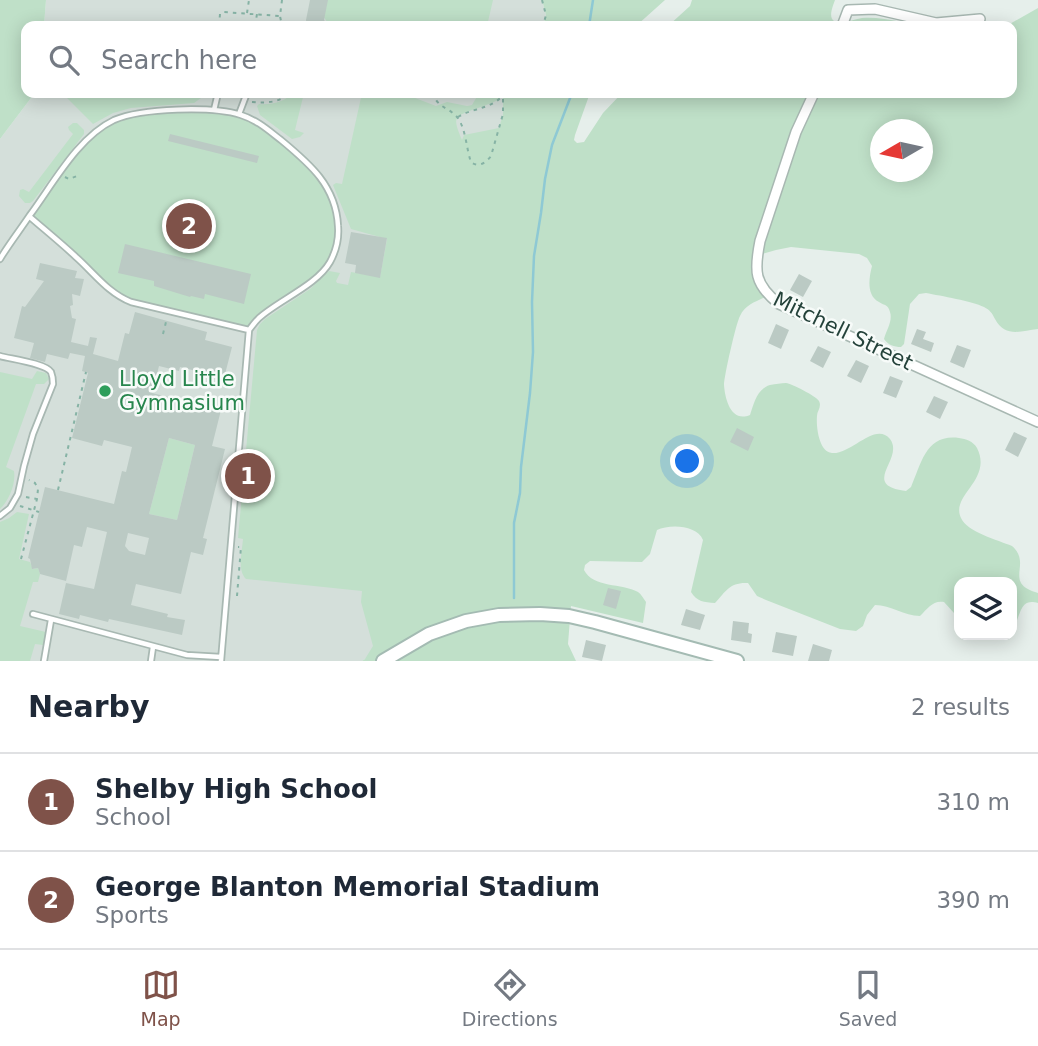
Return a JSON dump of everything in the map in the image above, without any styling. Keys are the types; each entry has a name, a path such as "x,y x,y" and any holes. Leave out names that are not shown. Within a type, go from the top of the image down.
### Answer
{"main road":[{"path":"383,661 429,634 466,621 499,615 540,614 569,616 596,622 737,661"}],"street":[{"path":"848,5 927,21"},
{"path":"958,21 980,19"},
{"name":"Mitchell Street","path":"812,98 792,145 760,242 756,273 761,287 779,304 1038,422"}],"lane":[{"path":"214,110 217,98"},
{"path":"239,114 245,98"},
{"path":"0,259 60,173 93,133 115,120 152,112 214,110 239,114 258,122 309,164 329,189 337,212 339,236 330,262 321,273 259,318 249,330 221,659 153,648 33,614"},
{"path":"30,217 120,298 249,330"},
{"path":"0,356 45,367 51,373 53,384 33,435 18,495 13,505 0,516"},
{"path":"44,661 51,620"},
{"path":"150,661 153,648"}],"path":[{"path":"247,14 249,0"},
{"path":"281,21 282,0"},
{"path":"542,0 546,15 544,21"},
{"path":"219,21 221,13 280,16"},
{"path":"256,21 257,14"},
{"path":"244,101 272,103 283,98"},
{"path":"435,98 439,105 457,117 462,126 471,162 478,165 487,162 491,156 503,114 503,98"},
{"path":"457,117 493,104 500,98"},
{"path":"60,173 69,179 77,176"},
{"path":"163,334 169,311"},
{"path":"58,490 86,372"},
{"path":"21,478 37,485 37,499 22,559"},
{"path":"18,495 42,500"},
{"path":"13,505 39,512"}],"shaded area":[{"path":"46,0 542,0 546,15 544,21 44,21"},
{"path":"31,98 526,98 503,114 376,652 362,661 0,661 0,139"}],"green space":[{"path":"0,0 46,0 44,21 21,21 21,98 31,98 0,139"},
{"path":"327,0 493,0 488,21 326,21 323,16"},
{"path":"542,0 665,0 642,21 544,21 546,15"},
{"path":"692,0 835,0 831,17 834,21 674,21 690,6"},
{"path":"1038,8 1038,329 1009,331 999,325 991,312 984,307 926,293 919,294 910,304 904,344 901,347 894,346 884,339 891,315 887,306 875,299 870,291 872,266 867,258 859,254 791,247 755,256 765,297 747,306 740,316 724,385 730,408 743,417 750,415 759,393 770,385 786,383 813,396 820,403 817,414 819,438 828,452 839,452 870,436 884,435 890,439 893,447 884,477 892,488 906,491 911,487 922,459 939,440 959,438 973,444 977,448 980,469 961,502 961,518 964,523 984,535 1012,546 1020,560 1019,578 1027,589 1038,593 1038,603 1025,604 1017,620 1017,577 954,577 954,613 944,602 934,603 920,616 875,605 863,626 856,631 840,629 757,596 748,583 733,586 715,603 704,602 691,592 703,540 695,531 683,527 669,527 657,530 650,554 642,562 590,561 585,565 584,570 594,580 631,589 638,592 646,602 643,623 571,606 568,644 576,661 362,661 373,646 361,602 362,591 246,579 241,560 243,539 238,538 257,330 265,319 310,289 329,271 340,273 337,283 348,285 351,272 380,277 387,239 351,229 333,185 342,184 361,98 415,98 436,106 447,102 467,106 472,105 476,98 500,98 457,118 462,140 464,135 499,128 503,114 503,98 588,98 574,140 577,143 584,142 603,113 617,98 1017,98 1017,21 1015,21"},
{"path":"862,18 897,21 848,21"},
{"path":"67,98 201,98 194,103 131,108 113,113 93,124"},
{"path":"303,98 295,130 304,133 300,137 292,139 260,115 257,106 259,104"},
{"path":"189,110 239,114 258,122 309,164 329,189 337,212 335,250 322,273 259,318 249,330 120,298 30,217 67,163 101,127 132,114"},
{"path":"77,123 84,130 84,134 33,201 25,203 19,196 20,190 29,192 73,134 68,127"},
{"path":"37,371 46,373 49,379 44,384 36,384 6,467 14,471 13,486 0,509 0,372 32,379"},
{"path":"169,438 195,445 177,520 149,514"},
{"path":"17,512 29,514 19,559 30,562 33,569 38,568 40,574 38,582 33,582 20,626 46,632 43,645 35,644 30,661 0,661 0,522"}],"building":[{"path":"310,0 328,0 325,21 306,20"},
{"path":"170,134 259,156 257,163 168,141"},
{"path":"351,232 387,238 380,278 355,273 356,265 345,263"},
{"path":"125,244 251,274 244,304 205,294 204,299 190,297 154,286 154,281 118,273"},
{"path":"40,263 77,271 75,278 84,279 80,296 72,294 73,305 70,306 72,318 76,319 71,342 88,346 90,337 97,338 93,354 118,361 125,333 129,334 135,312 207,332 205,340 232,347 224,378 180,367 179,371 159,366 152,393 221,410 212,446 225,449 203,538 207,539 203,555 191,552 181,594 136,584 131,605 185,620 182,635 109,619 108,622 80,615 79,619 59,614 66,583 94,589 107,532 87,527 82,547 74,545 66,581 40,574 38,568 32,569 28,558 45,487 114,504 122,471 126,472 132,447 104,440 102,446 72,438 88,373 82,371 85,356 70,353 68,359 47,354 45,362 30,358 34,343 14,338 22,306 25,307 44,281 36,279","holes":["169,438 195,445 177,520 149,514","128,533 149,538 145,555 129,551 125,546"]},
{"path":"799,274 812,281 803,297 790,290"},
{"path":"776,324 789,330 781,349 768,343"},
{"path":"917,329 926,332 923,339 934,343 931,352 911,344"},
{"path":"957,345 971,350 964,368 950,362"},
{"path":"818,346 831,352 823,368 810,361"},
{"path":"856,360 869,366 861,383 847,376"},
{"path":"890,376 903,381 896,398 883,393"},
{"path":"934,396 948,402 940,419 926,412"},
{"path":"737,428 754,437 748,451 730,442"},
{"path":"1014,432 1027,438 1018,457 1005,450"},
{"path":"608,588 621,591 616,609 603,605"},
{"path":"686,609 705,615 700,630 681,625"},
{"path":"733,621 749,623 751,643 731,640"},
{"path":"776,632 797,636 793,656 772,652"},
{"path":"586,640 606,645 602,661 582,657"},
{"path":"813,644 832,650 829,661 808,661"}],"waterway":[{"path":"590,21 593,0"},
{"path":"514,598 514,523 520,493 533,352 534,256 552,145 570,98"}],"place":[{"name":"George Blanton Memorial Stadium","path":"189,226"},
{"name":"Lloyd Little Gymnasium","path":"105,391"},
{"name":"Shelby High School","path":"248,476"}]}
